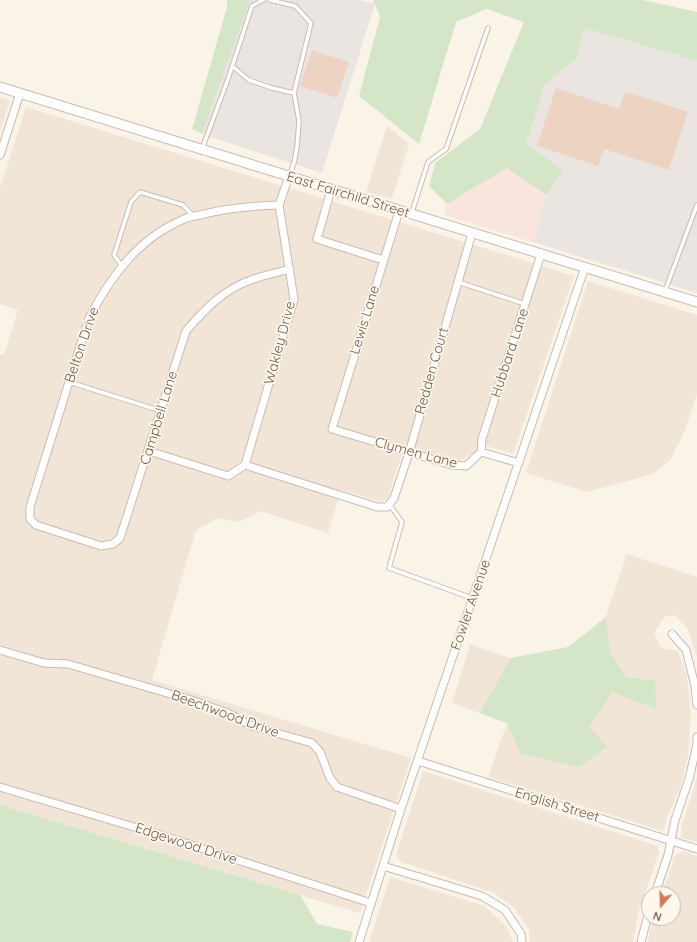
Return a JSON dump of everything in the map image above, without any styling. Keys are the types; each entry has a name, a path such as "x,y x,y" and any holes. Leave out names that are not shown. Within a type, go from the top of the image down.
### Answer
{"street":[{"name":"East Fairchild Street","path":"0,87 697,302"},
{"path":"0,155 20,93"},
{"name":"Wakley Drive","path":"245,465 294,299 279,205 289,176"},
{"path":"331,190 317,239 383,260"},
{"name":"Belton Drive","path":"36,526 30,519 30,507 89,318 102,293 122,266 151,237 183,219 222,209 279,205"},
{"name":"Lewis Lane","path":"332,429 399,211"},
{"name":"Redden Court","path":"388,506 394,498 409,453 472,233"},
{"name":"Hubbard Lane","path":"482,452 482,439 541,254"},
{"name":"Fowler Avenue","path":"358,942 401,809 585,267"},
{"name":"Campbell Lane","path":"36,526 101,546 113,544 120,538 149,451 186,331 206,308 227,292 250,280 290,269"},
{"name":"Clymen Lane","path":"332,429 452,466 466,466 482,452"},
{"path":"149,451 228,476 245,465 377,507 388,506"},
{"path":"482,452 519,463"},
{"path":"672,634 686,650 696,686 697,705"},
{"name":"Beechwood Drive","path":"0,650 44,663 68,664 183,698 228,713 252,726 312,743 320,752 330,778 337,787 401,809"},
{"path":"658,886 668,855 675,820 690,779 697,737"},
{"name":"English Street","path":"418,761 697,849"},
{"name":"Edgewood Drive","path":"0,787 151,832 371,903"},
{"path":"383,866 482,896 505,910 521,934 522,942"},
{"path":"640,942 644,926"}],"lane":[{"path":"202,150 252,6 263,0"},
{"path":"270,0 295,6 311,23 294,92 300,121 294,163 289,176"},
{"path":"411,215 428,162 446,149 488,28"},
{"path":"232,66 249,80 272,88 294,92"},
{"path":"122,266 114,255 131,202 140,192 183,205 194,216"},
{"path":"665,292 697,205"},
{"path":"458,282 525,304"},
{"path":"69,382 161,411"},
{"path":"388,506 402,522 389,568 473,598"}],"shaded area":[{"path":"250,0 361,0 375,4 322,173 202,134"},
{"path":"584,28 697,61 697,293 533,242 547,195 563,170 526,144 545,84 578,58"},
{"path":"0,97 10,100 0,132"},
{"path":"26,107 574,276 513,454 487,446 457,462 404,447 388,498 381,502 341,490 328,533 261,511 239,522 217,518 196,530 152,680 411,758 360,913 0,805 0,354 4,355 18,310 0,304 0,188"},
{"path":"387,126 409,144 392,199 366,192"},
{"path":"507,168 547,195 533,242 444,215 447,204"},
{"path":"588,281 697,315 697,394 684,433 671,459 653,474 587,492 526,473"},
{"path":"627,554 697,577 697,657 687,628 675,615 664,617 654,634 661,648 678,651 687,676 691,714 688,756 680,789 668,815 663,831 488,777 507,723 452,703 470,644 583,684"},
{"path":"423,771 658,846 659,853 647,886 641,886 641,904 633,942 530,942 529,930 514,907 492,892 401,862 396,855"},
{"path":"697,777 697,842 681,838 682,825"},
{"path":"683,851 697,856 697,942 648,942 651,926 681,926 681,886 665,886 675,856"},
{"path":"390,877 485,906 507,927 513,942 369,942"}],"green space":[{"path":"227,0 250,0 202,134 192,129 227,7"},
{"path":"373,0 643,0 697,12 697,61 584,28 578,58 545,84 526,144 563,170 547,195 507,168 447,204 429,186 435,163 480,129 524,22 486,9 456,22 419,144 359,96 380,17"},
{"path":"606,617 610,653 626,677 655,681 657,709 612,692 589,727 607,747 579,767 521,754 507,723 480,713 511,658 568,647"},
{"path":"0,805 300,895 317,924 353,932 350,942 0,942"}],"building":[{"path":"312,50 349,62 337,98 300,86"},
{"path":"556,88 619,109 625,92 688,112 669,170 604,149 598,166 537,146"}]}
